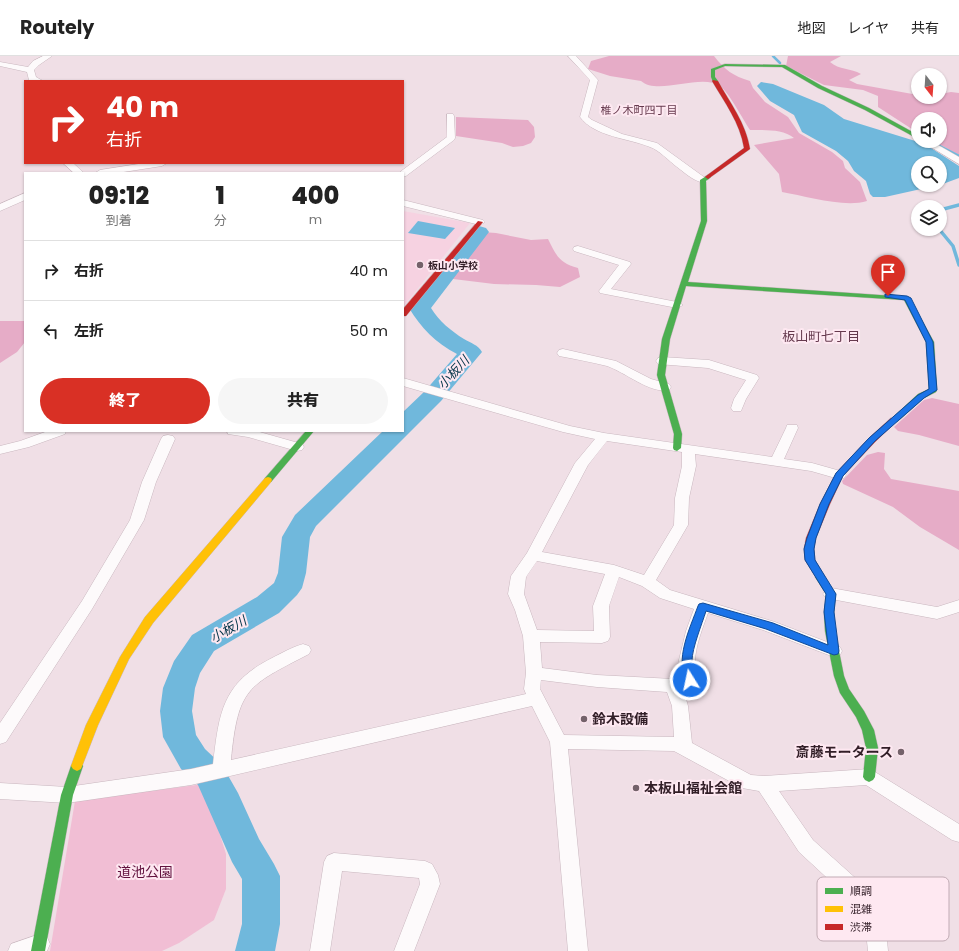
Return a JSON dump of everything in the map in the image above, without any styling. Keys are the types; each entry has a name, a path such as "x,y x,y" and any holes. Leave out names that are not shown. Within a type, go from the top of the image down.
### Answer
{"street":[{"path":"37,80 32,78 30,70 36,63 48,56"},
{"path":"572,56 594,80 584,117 589,122 619,136 654,145 691,173 703,180"},
{"path":"1,59 30,70"},
{"path":"647,582 681,525 682,498 688,466 661,376 666,339 704,221 703,180 747,149 748,141 744,130 712,77 714,69 725,65 783,66 820,87 867,109 911,133"},
{"path":"404,173 451,138 450,116"},
{"path":"937,148 959,161"},
{"path":"69,164 78,172"},
{"path":"106,172 156,164"},
{"path":"0,208 24,196"},
{"path":"404,204 480,222 404,313"},
{"path":"578,249 626,264 604,292 677,305"},
{"path":"684,284 902,296 907,298 930,342 933,390 921,396 872,440 839,475 824,504 811,538 809,549 810,560 831,594 829,612 839,676 844,690 860,714 868,730 872,748 869,777"},
{"path":"563,353 612,364 647,382 665,387"},
{"path":"662,361 709,364 753,378 740,399 737,408"},
{"path":"404,382 568,429 604,437 812,467 839,475"},
{"path":"776,462 792,428"},
{"path":"0,450 24,444 57,432"},
{"path":"241,432 297,447"},
{"path":"18,951 39,947 67,795 92,725 125,657 149,620 309,432"},
{"path":"578,951 559,742 532,689 534,673 531,636 523,610 516,594 519,576 533,555 582,463 604,437"},
{"path":"0,737 87,605 138,520 149,482 168,439"},
{"path":"533,555 614,570 647,582 665,594 769,626 834,651"},
{"path":"531,636 602,637 601,606 614,570"},
{"path":"831,594 937,613 959,606"},
{"path":"534,673 598,681 674,686 690,680 687,660 694,631 703,606"},
{"path":"221,771 228,714 238,693 252,678 303,650"},
{"path":"674,686 680,706 684,747"},
{"path":"0,791 67,795 191,777 536,698"},
{"path":"559,742 667,744 684,747 748,783 764,784 869,777 959,834"},
{"path":"764,784 806,846 840,877"},
{"path":"320,951 334,862 424,870 428,875 430,884 404,951"},
{"path":"877,941 878,951"}],"shaded area":[{"path":"609,56 714,56 730,72 750,81 753,88 765,102 788,117 799,133 832,152 843,161 845,168 860,182 867,201 858,203 836,202 782,192 779,174 754,145 794,138 790,135 779,132 750,130 736,106 723,89 712,83 702,82 668,86 648,85 641,81 610,76 588,69 591,61"},
{"path":"788,56 841,56 830,62 834,65 861,74 849,80 857,84 911,94 911,104 947,104 947,93 959,93 959,155 946,148 947,112 911,112 911,128 878,107 878,96 863,90 824,85 786,66"},
{"path":"456,117 528,120 534,127 535,137 531,143 513,147 502,143 456,136"},
{"name":"板山小学校","path":"404,211 470,223 404,306"},
{"path":"482,232 496,233 531,240 548,239 553,250 562,261 578,268 580,277 560,287 494,284 445,278"},
{"path":"0,321 24,321 24,343 17,352 0,363"},
{"path":"932,398 959,404 959,446 898,431 894,427 924,400"},
{"path":"878,452 885,453 884,469 891,479 959,491 959,550 920,527 893,507 843,484 842,481 867,455"}],"green space":[{"name":"道池公園","path":"204,784 226,854 226,889 214,920 179,943 162,951 50,951 75,801"}],"water":[{"path":"761,82 773,84 824,105 844,119 911,140 911,148 931,148 944,156 911,156 911,191 885,197 873,197 870,194 866,181 854,171 848,161 836,151 802,132 794,115 770,101 757,86"},
{"path":"947,158 959,166 959,178 947,182"},
{"path":"418,221 455,228 445,239 408,233"}],"waterway":[{"path":"773,56 780,63"},
{"path":"944,148 959,156"},
{"path":"947,208 959,205"},
{"name":"小板川","path":"404,425 433,396 471,352 456,344 435,328 420,308 479,232"},
{"path":"945,236 953,246 959,265"},
{"name":"小板川","path":"255,951 261,924 261,876 245,850 225,804 210,775 193,759 180,737 176,711 179,688 185,670 203,643 268,605 287,588 292,573 296,537 305,521 396,432"}],"traffic: fast":[{"path":"715,81 713,77 713,69 725,65 783,66 820,87 867,109 911,133"},
{"path":"677,448 678,434 661,375 666,339 704,221 703,180 708,177"},
{"path":"684,284 907,298 930,342 933,390 921,396 894,420"},
{"path":"268,480 309,432"},
{"path":"820,577 831,594 829,612 830,631 839,676 844,690 860,714 868,730 872,748 869,777"},
{"path":"38,951 67,795 77,766"}],"traffic: slow":[{"path":"77,766 92,725 125,657 149,620 268,480"}],"traffic: jam":[{"path":"708,177 747,149 743,130 715,81"},
{"path":"404,313 480,222"},
{"path":"820,577 810,560 809,549 811,538 825,504 839,475 872,440 894,420"}],"place":[{"name":"板山小学校","path":"420,265"},
{"name":"鈴木設備","path":"584,719"},
{"name":"斎藤モータース","path":"901,752"},
{"name":"本板山福祉会館","path":"636,788"}],"district":[{"name":"椎ノ木町四丁目","path":"639,110"},
{"name":"板山町七丁目","path":"821,336"}],"route":[{"path":"690,680 687,660 694,631 703,606 769,626 834,651 830,631 829,612 831,594 810,560 809,549 811,538 824,504 839,475 872,440 921,396 933,390 930,342 907,298 902,296 888,296"}]}
